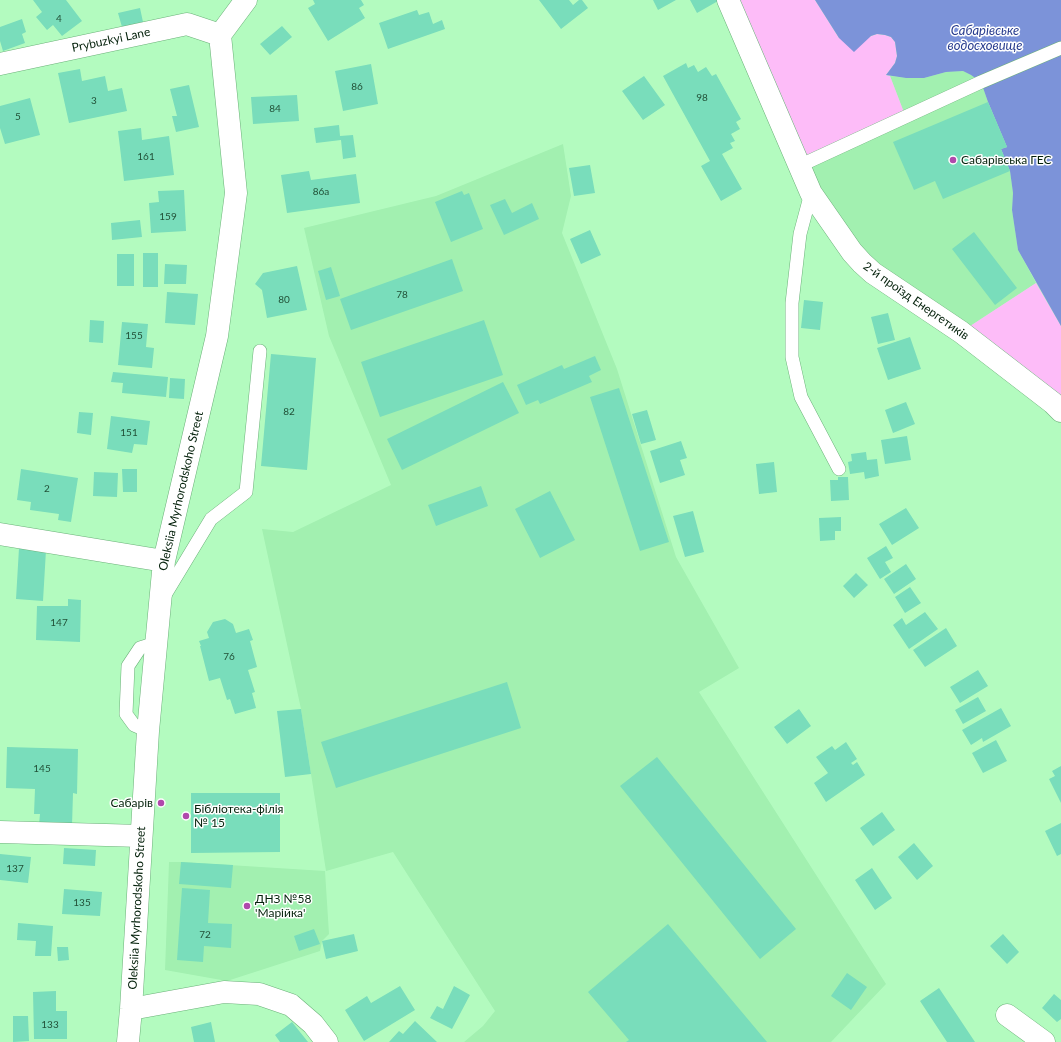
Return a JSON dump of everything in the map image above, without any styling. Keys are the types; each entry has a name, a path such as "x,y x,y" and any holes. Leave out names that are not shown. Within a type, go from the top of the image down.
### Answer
{"street":[{"path":"220,35 246,0"},
{"path":"728,0 800,166"},
{"name":"Prybuzkyi Lane","path":"0,64 187,24 220,35"},
{"name":"Oleksiia Myrhorodskoho Street","path":"128,1042 148,731 164,561 217,336 236,193 220,35"},
{"name":"2-й проїзд Енергетиків","path":"800,166 811,193 852,252 862,263 873,273 961,332 1053,403 1061,411"},
{"path":"0,534 164,561"},
{"path":"0,832 141,836"},
{"path":"131,1008 224,992 259,994 291,1005 313,1024 327,1042"},
{"path":"1007,1015 1044,1042"}],"lane":[{"path":"800,166 981,82 1061,48"},
{"path":"811,193 799,241 792,303 792,357 801,397 839,469"},
{"path":"159,603 211,519 246,492 260,351"}],"shaded area":[{"path":"735,0 815,0 839,38 863,42 871,36 877,34 891,37 895,42 897,56 895,63 886,75 890,76 905,115 798,163"},
{"path":"963,71 981,82 1007,147 1001,150 1010,171 1013,193 1012,210 1018,250 1036,283 961,332 873,273 799,166 905,115 890,76 924,78 946,72"},
{"path":"563,144 571,196 562,233 617,369 676,557 739,668 699,692 886,984 831,1042 464,1042 483,1026 495,1011 393,852 326,871 301,709 262,529 293,532 391,485 329,336 304,228 436,196"},
{"path":"1036,283 1061,326 1061,411 961,332"},
{"name":"ДНЗ №58 'Марійка'","path":"169,862 325,871 329,934 322,941 320,951 227,981 165,970"}],"water":[{"name":"Сабарівське водосховище","path":"815,0 1061,0 1061,326 1018,250 1012,210 1013,193 1010,171 1001,149 1007,147 981,82 963,71 946,72 924,78 906,78 886,75 895,63 897,56 895,42 891,37 877,34 871,36 854,52 839,38"}],"building":[{"path":"33,0 66,0 82,21 62,36 53,25 47,30 36,17 42,12"},
{"path":"313,0 361,0 364,5 359,8 365,18 328,41 308,8 315,4"},
{"path":"539,0 569,0 573,5 579,0 582,0 588,8 561,29"},
{"path":"653,0 676,0 658,10"},
{"path":"690,0 717,0 718,1 697,13"},
{"path":"140,8 143,22 122,27 118,13"},
{"path":"417,10 419,15 429,12 433,24 442,20 445,29 388,49 379,23"},
{"path":"22,19 26,32 22,34 25,43 3,51 0,41 0,27"},
{"path":"282,26 292,37 270,55 260,44"},
{"path":"686,63 688,68 694,65 698,72 706,67 712,76 716,74 741,119 736,122 740,129 731,134 735,141 730,143 733,148 722,154 742,189 721,201 701,166 710,161 663,76"},
{"path":"371,64 378,104 343,111 335,71"},
{"path":"80,69 82,81 105,76 108,91 122,88 127,111 69,123 58,73"},
{"path":"644,76 665,105 643,120 622,91"},
{"path":"189,85 199,127 176,132 172,116 177,116 170,89"},
{"path":"297,95 299,121 253,124 251,97"},
{"path":"30,98 40,135 5,144 0,128 0,106"},
{"name":"Сабарівська ГЕС","path":"988,102 1007,147 1001,149 1010,171 943,199 935,181 914,190 893,142"},
{"path":"339,125 340,136 353,135 356,157 343,159 341,140 316,143 314,128"},
{"path":"141,128 142,140 169,136 174,175 124,181 118,131"},
{"path":"590,165 595,193 574,196 569,168"},
{"path":"309,171 311,180 356,174 360,203 287,213 281,175"},
{"path":"184,190 186,231 151,233 149,203 159,202 158,191"},
{"path":"462,191 464,195 469,193 483,229 451,242 435,202"},
{"path":"505,199 512,213 532,203 539,219 504,235 490,205"},
{"path":"140,220 142,237 112,240 111,223"},
{"path":"590,230 601,255 581,264 570,239"},
{"path":"974,232 1017,288 995,305 952,249"},
{"path":"143,253 158,253 158,287 143,287"},
{"path":"117,254 134,254 134,286 117,286"},
{"path":"452,259 463,291 351,330 340,299"},
{"path":"165,264 187,265 186,284 164,284"},
{"path":"297,266 307,310 267,318 262,290 255,284 263,273"},
{"path":"331,267 340,296 326,300 318,271"},
{"path":"167,292 198,294 195,325 165,323"},
{"path":"804,300 823,302 820,330 801,328"},
{"path":"888,313 895,340 878,344 871,317"},
{"path":"90,320 104,321 103,343 89,342"},
{"path":"484,320 503,375 380,417 361,362"},
{"path":"122,322 148,324 146,347 154,348 152,368 118,365"},
{"path":"910,337 921,369 888,380 877,348"},
{"path":"271,354 316,358 307,470 261,466"},
{"path":"595,356 601,370 589,376 592,382 540,404 538,400 526,405 517,385 562,365 564,369"},
{"path":"113,372 168,377 166,397 122,393 123,383 111,382"},
{"path":"170,378 185,379 184,399 169,398"},
{"path":"503,382 519,413 402,470 387,439"},
{"path":"619,388 669,542 640,551 590,397"},
{"path":"906,402 915,424 893,433 885,410"},
{"path":"647,410 656,440 641,444 632,414"},
{"path":"79,412 93,413 91,435 77,433"},
{"path":"111,416 150,421 147,445 134,444 132,453 107,449"},
{"path":"907,436 911,460 885,464 881,440"},
{"path":"681,441 687,458 680,460 685,475 660,483 650,451"},
{"path":"866,452 867,460 877,459 879,476 865,479 864,472 850,474 848,462 852,461 851,454"},
{"path":"774,462 777,492 759,494 756,464"},
{"path":"21,469 78,478 71,522 58,520 59,514 30,510 31,502 17,500"},
{"path":"122,469 137,469 137,492 123,492"},
{"path":"94,472 118,473 117,497 93,496"},
{"path":"838,477 848,477 849,500 831,501 830,480 838,480"},
{"path":"481,486 488,506 436,526 428,505"},
{"path":"550,491 575,540 540,558 515,509"},
{"path":"906,508 919,528 892,545 879,524"},
{"path":"693,511 704,552 685,557 673,516"},
{"path":"841,517 841,531 835,531 835,540 820,541 819,518"},
{"path":"886,546 893,558 885,562 891,572 880,579 867,558"},
{"path":"19,548 46,550 43,601 16,599"},
{"path":"906,564 916,579 894,594 884,579"},
{"path":"856,573 868,585 854,598 843,586"},
{"path":"910,587 921,603 905,613 895,597"},
{"path":"68,599 81,600 80,642 36,640 37,606 68,606"},
{"path":"925,612 938,629 909,649 893,625 902,618 906,625"},
{"path":"225,619 233,624 236,633 249,629 253,640 250,641 257,667 248,670 255,692 252,693 256,708 235,714 230,699 227,700 220,678 209,681 199,641 209,638 207,632 213,622"},
{"path":"946,628 957,646 925,667 913,650"},
{"path":"978,670 988,686 960,703 950,687"},
{"path":"507,682 521,728 336,788 321,742"},
{"path":"978,697 986,711 963,724 955,710"},
{"path":"1001,708 1011,726 983,742 982,738 971,745 962,730"},
{"path":"301,709 311,774 285,777 277,711"},
{"path":"799,709 811,726 787,744 774,727"},
{"path":"996,740 1007,761 983,773 972,753"},
{"path":"846,742 857,759 851,763 853,765 857,762 865,775 826,802 814,783 828,773 816,757 832,746 835,750"},
{"path":"7,747 78,749 77,794 73,793 72,826 39,825 40,814 34,814 35,789 6,788"},
{"path":"657,757 796,929 760,959 620,786"},
{"path":"1061,766 1061,803 1049,779 1055,776 1052,771"},
{"path":"191,793 280,793 280,852 191,853"},
{"path":"882,812 895,830 873,846 860,828"},
{"path":"1061,823 1061,854 1057,856 1045,831"},
{"path":"914,843 933,866 917,880 898,857"},
{"path":"64,848 96,850 95,866 63,864"},
{"path":"0,854 31,857 28,883 0,880"},
{"path":"181,862 233,865 231,888 179,884"},
{"path":"872,868 892,898 875,910 855,880"},
{"path":"182,888 210,890 208,923 232,924 231,948 204,946 203,962 177,960"},
{"path":"64,889 102,892 100,916 62,914"},
{"path":"18,923 53,926 51,956 35,956 36,941 17,940"},
{"path":"668,924 767,1042 626,1042 629,1040 588,992"},
{"path":"314,929 320,944 299,951 294,936"},
{"path":"354,934 358,951 326,959 322,941"},
{"path":"1003,934 1019,952 1007,964 990,946"},
{"path":"57,947 68,947 69,960 58,961"},
{"path":"847,973 867,987 851,1010 831,996"},
{"path":"400,986 415,1010 364,1041 345,1010 367,996 371,1003"},
{"path":"454,986 470,995 452,1029 430,1018 437,1006 443,1009"},
{"path":"939,988 975,1042 947,1042 920,1001"},
{"path":"56,991 56,1011 67,1011 67,1039 34,1039 33,992"},
{"path":"1054,994 1061,1000 1061,1019 1057,1022 1042,1008"},
{"path":"13,1016 28,1016 29,1041 13,1042"},
{"path":"415,1021 437,1042 389,1042 399,1031 403,1034"},
{"path":"211,1022 215,1042 194,1042 191,1027"},
{"path":"292,1022 308,1042 280,1042 275,1035"}],"place":[{"name":"Сабарівська ГЕС","path":"953,160"},
{"name":"Сабарів","path":"161,803"},
{"name":"Бібліотека-філія № 15","path":"186,816"},
{"name":"ДНЗ №58 'Марійка'","path":"247,906"}]}
